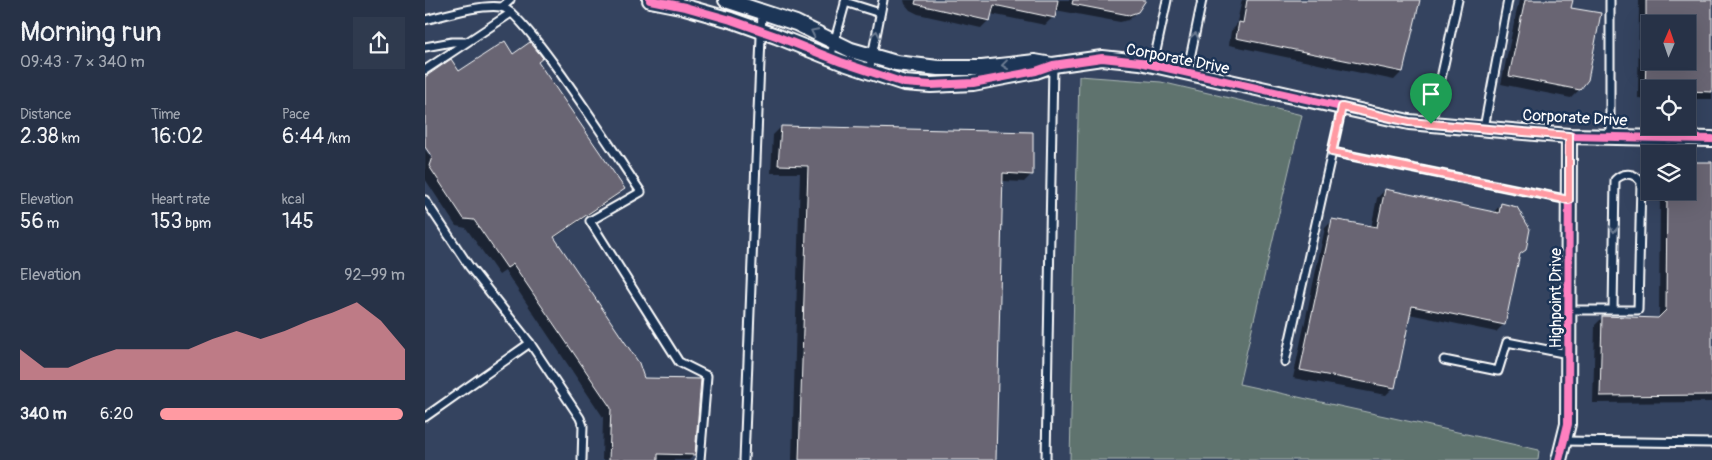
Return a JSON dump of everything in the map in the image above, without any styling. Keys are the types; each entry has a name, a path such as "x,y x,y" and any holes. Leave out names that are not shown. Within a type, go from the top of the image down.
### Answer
{"street":[{"name":"Corporate Drive","path":"651,0 685,7 762,31 830,58 904,83 931,85 973,83 1036,71 1053,65 1102,58 1140,62 1409,122 1569,136 1712,139"},
{"name":"Corporate Drive","path":"726,0 796,23 851,50 896,63 938,68 982,68 1035,62 1053,65"},
{"name":"Highpoint Drive","path":"1559,460 1568,424 1569,136"}],"lane":[{"path":"502,7 510,0"},
{"path":"869,72 883,0"},
{"path":"1153,65 1167,0"},
{"path":"1187,73 1202,0"},
{"path":"1431,124 1458,0"},
{"path":"1484,128 1508,0"},
{"path":"1610,0 1610,137"},
{"path":"830,58 845,1 880,13"},
{"path":"425,20 481,8 502,7 515,15 552,61 641,192 590,221 679,362 707,376 700,460"},
{"path":"744,460 762,12"},
{"path":"425,70 511,13"},
{"path":"425,47 452,42 465,42"},
{"path":"1046,460 1053,65"},
{"path":"1285,362 1342,107"},
{"path":"1332,152 1569,200"},
{"path":"1568,310 1613,310 1638,310 1641,182 1634,175 1629,174 1619,176 1615,180 1613,310"},
{"path":"425,200 469,266 530,343 580,418 583,426 583,460"},
{"path":"1444,360 1498,371 1507,342 1568,354"},
{"path":"425,417 530,343"},
{"path":"1564,441 1712,443"}],"green space":[{"path":"1079,76 1161,82 1302,115 1239,384 1539,450 1538,460 1070,460"}],"building":[{"path":"916,0 1058,0 1055,18 994,5 990,21 915,4"},
{"path":"1073,0 1146,0 1138,12 1129,15 1072,4"},
{"path":"1247,0 1420,0 1403,72 1236,38 1239,22 1243,23"},
{"path":"1525,0 1573,0 1571,8 1601,13 1588,80 1580,90 1509,76"},
{"path":"1646,0 1712,0 1712,92 1696,91 1696,80 1645,80 1646,70 1696,70 1696,15 1646,15"},
{"path":"505,41 513,54 530,42 543,58 538,62 625,189 554,237 639,363 644,378 701,379 695,455 658,454 658,460 609,460 611,408 513,264 507,268 474,220 464,219 429,166 432,157 425,147 425,77 451,59 459,71"},
{"path":"781,126 1033,132 1033,175 1003,173 996,460 799,460 808,166 778,165"},
{"path":"1696,162 1712,162 1712,395 1600,396 1602,316 1658,318 1666,310 1667,200 1696,200"},
{"path":"1385,189 1499,213 1501,203 1517,207 1530,229 1526,250 1520,254 1505,325 1412,306 1395,388 1300,370 1332,219 1377,227"}],"cycle path":[{"path":"650,0 685,7 731,20 841,62 904,83 931,85 973,83 1036,71 1053,65 1102,58 1140,62 1409,122 1569,136 1712,139"},
{"path":"1559,460 1568,424 1569,136"}],"route":[{"path":"1342,107 1409,122 1431,124 1569,136 1569,200 1332,152 1342,107"}]}
